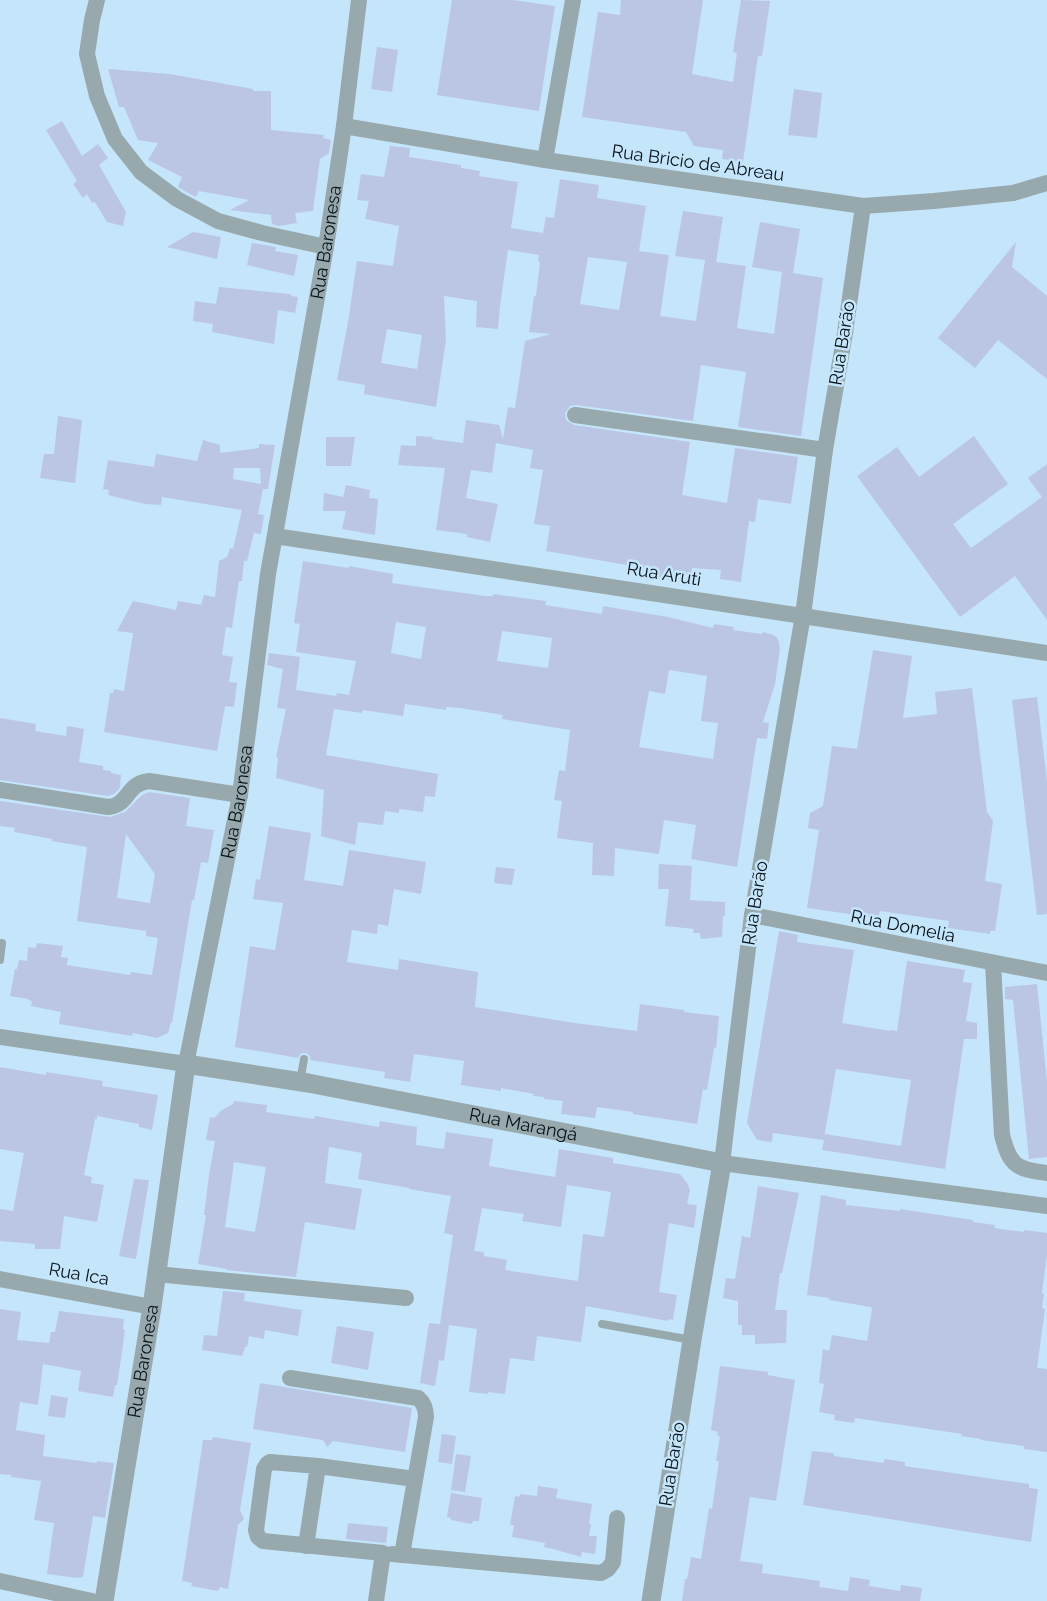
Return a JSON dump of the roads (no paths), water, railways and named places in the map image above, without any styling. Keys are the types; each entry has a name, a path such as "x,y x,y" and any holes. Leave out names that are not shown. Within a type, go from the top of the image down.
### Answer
{"street":[{"path":"97,0 87,54 97,96 115,139 141,172 177,199 218,221 326,247"},
{"name":"Rua Baronesa","path":"104,1601 152,1307 186,1064 240,795 275,536 326,247 359,0"},
{"path":"545,160 573,0"},
{"name":"Rua Bricio de Abreau","path":"344,126 545,160 863,206 1013,193 1047,183"},
{"name":"Rua Barão","path":"651,1601 722,1163 752,915 803,615 825,450 863,206"},
{"path":"575,415 825,450"},
{"name":"Rua Aruti","path":"275,536 1047,653"},
{"path":"0,790 108,807 122,802 139,782 149,781 240,795"},
{"name":"Rua Domelia","path":"752,915 1047,974"},
{"path":"993,963 1002,1135 1006,1152 1014,1164 1028,1171 1047,1173"},
{"name":"Rua Marangá","path":"0,1037 300,1082 722,1163 1047,1206"},
{"path":"156,1274 406,1298"},
{"name":"Rua Ica","path":"0,1279 152,1307"},
{"path":"290,1378 418,1398 422,1401 426,1411 402,1555"},
{"path":"415,1479 270,1462 264,1469 256,1530 258,1536 263,1541 306,1546 601,1573 613,1562 617,1518"},
{"path":"306,1546 318,1466"},
{"path":"376,1601 383,1553"},
{"path":"0,1581 92,1601"}],"lane":[{"path":"0,960 2,943"},
{"path":"300,1082 304,1059"},
{"path":"602,1324 692,1340"}]}
